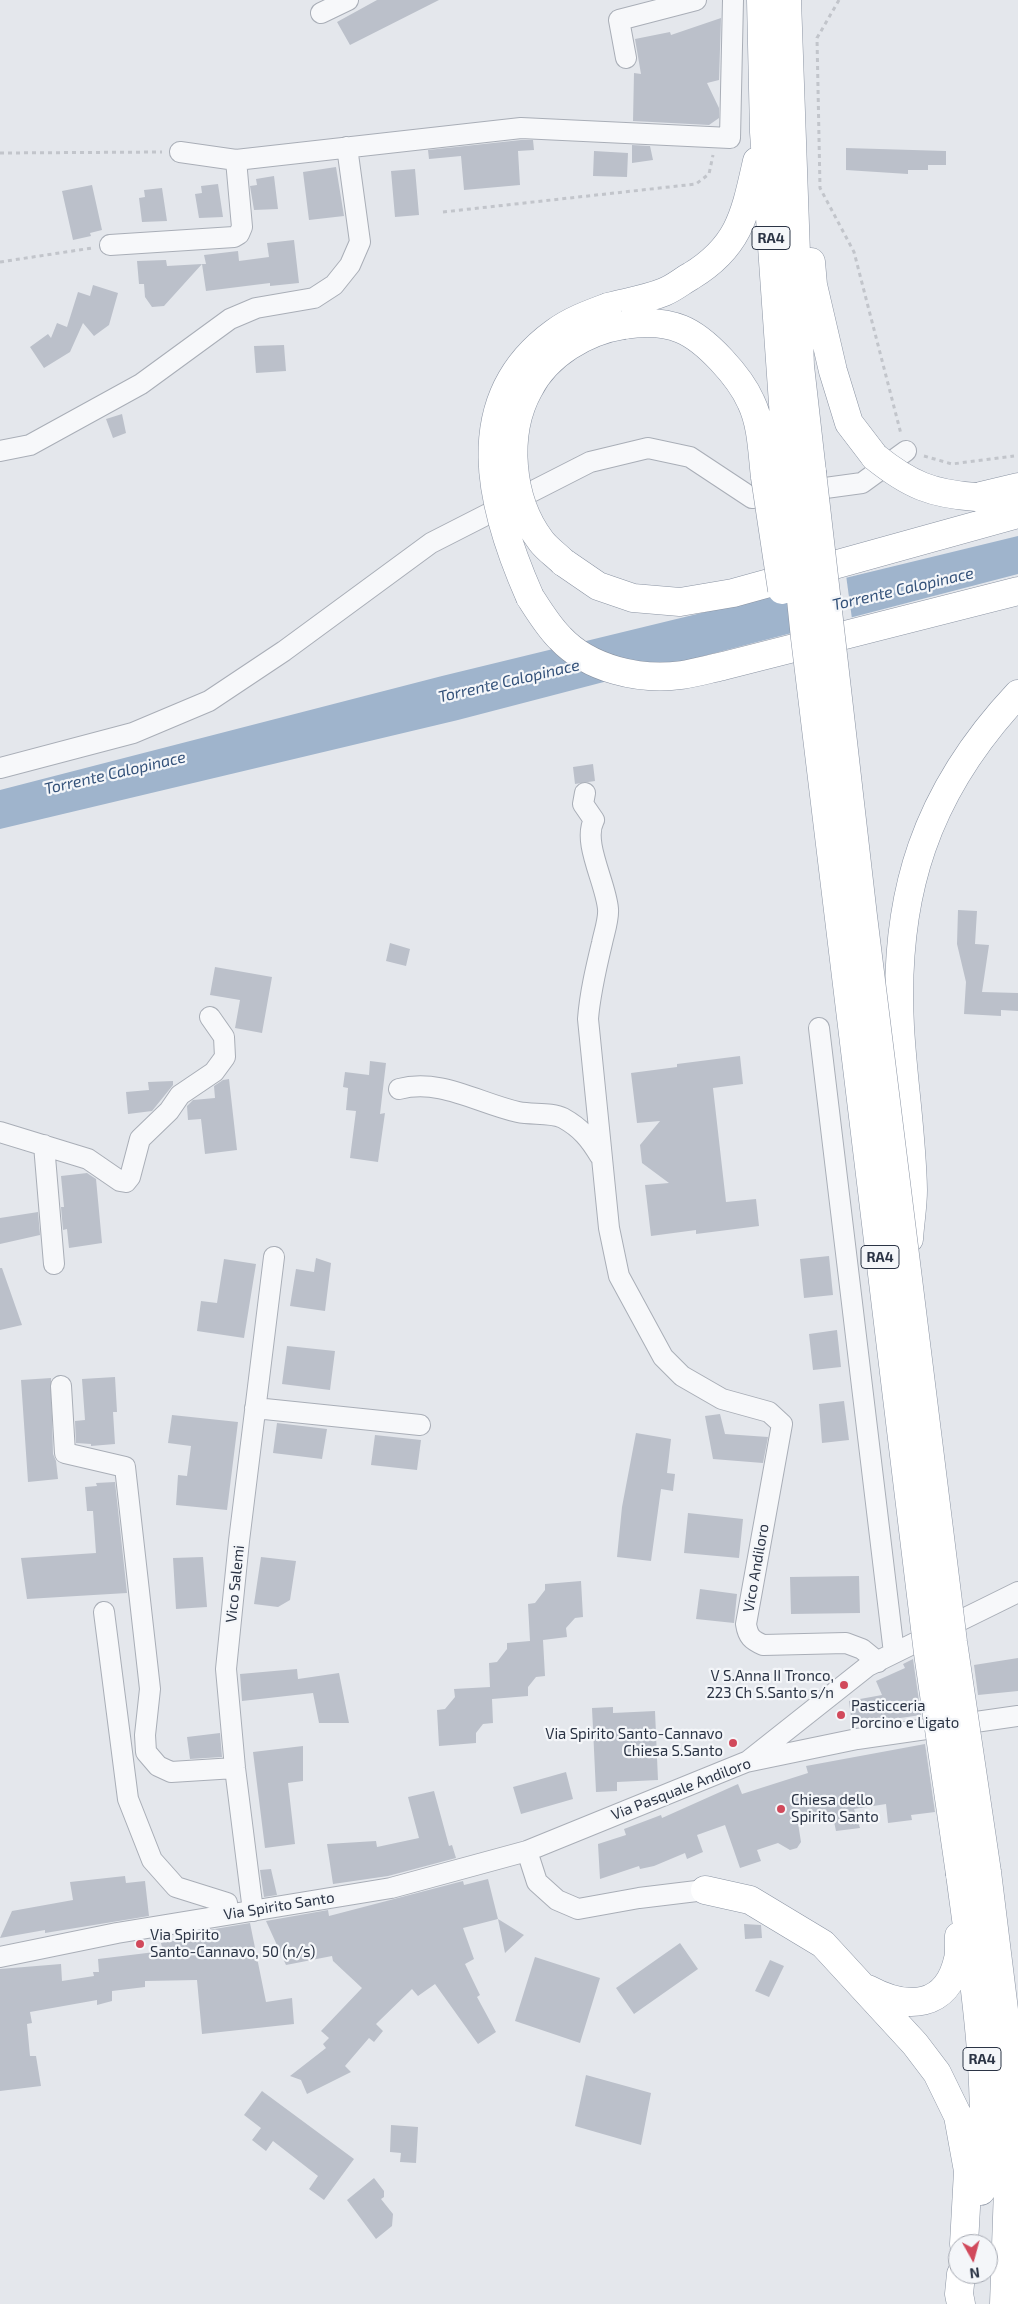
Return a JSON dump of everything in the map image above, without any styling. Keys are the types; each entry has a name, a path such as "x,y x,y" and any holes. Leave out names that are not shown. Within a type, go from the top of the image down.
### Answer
{"highway":[{"name":"RA4","path":"761,0 764,132 788,475 805,638 928,1653 982,2043 984,2155 977,2234"},
{"name":"RA4","path":"787,0 800,366 788,475 906,1263 953,1642 988,1884 1005,2018 1011,2102 1004,2304"},
{"path":"790,124 804,185 813,285 833,371 849,423 875,458 900,477 919,486 949,495 976,497 1018,486"},
{"path":"764,132 749,198 737,231 723,253 707,266 665,292 616,316 577,319 553,334 521,364 498,409 492,443 493,484 512,556 530,597 546,622 561,639 606,667 646,676 680,675 723,666 1018,591"},
{"path":"616,316 637,323 657,324 681,329 707,347 733,371 752,402 760,431 788,475"},
{"path":"616,316 608,328 574,343 548,363 529,389 521,410 514,443 514,476 525,512 541,541 563,562 598,586 633,598 680,602 733,593 1018,514"},
{"path":"906,1263 913,1190 900,1025 901,935 910,880 933,818 958,771 989,725 1018,694"},
{"path":"862,1986 884,1998 906,2002 931,2000 946,1987 958,1959 960,1874"},
{"path":"988,1884 1010,1956 1018,2003"},
{"path":"705,1890 750,1900 823,1944 921,2051 937,2073 958,2116 968,2171 965,2234"},
{"path":"1008,2304 1018,2272"},
{"path":"960,2284 961,2304"},
{"path":"970,2304 972,2284"}],"street":[{"path":"322,13 348,0"},
{"path":"626,58 619,20 696,0"},
{"path":"180,152 236,160 521,128 730,138 733,0"},
{"path":"0,451 30,445 141,384 230,319 256,308 314,298 334,284 350,265 360,242 347,147"},
{"path":"110,246 234,237 240,234 242,228 236,160"},
{"path":"0,768 133,733 209,701 284,651 431,543 590,462 648,448 690,457 752,498 862,483 906,451"},
{"path":"585,793 583,804 594,820 590,828 591,848 599,868 608,910 590,998 588,1019 602,1160"},
{"path":"0,1132 88,1159 120,1181 126,1182 130,1177 140,1139 169,1111 180,1095 214,1072 225,1057 224,1037 210,1018"},
{"path":"819,1028 886,1658"},
{"path":"399,1089 416,1085 440,1087 518,1112 561,1117 588,1136 602,1160"},
{"path":"44,1145 54,1264"},
{"name":"Vico Andiloro","path":"602,1160 613,1255 619,1276 663,1356 682,1376 703,1390 722,1399 769,1412 782,1424 746,1624 747,1633 752,1641 763,1644 846,1643 886,1658"},
{"name":"Vico Salemi","path":"253,1911 235,1768 226,1668 274,1257"},
{"path":"61,1386 65,1453 125,1467 150,1688 145,1735 146,1752 158,1766 171,1772 235,1768"},
{"path":"255,1408 420,1426"},
{"path":"746,1762 868,1666 1018,1592"},
{"path":"104,1612 128,1799 152,1860 176,1887 227,1903 229,1914"},
{"name":"Via Pasquale Andiloro","path":"527,1851 746,1762 857,1739 1018,1716"},
{"path":"527,1851 537,1882 557,1900 578,1909 639,1898 705,1890"},
{"name":"Via Spirito Santo","path":"0,1957 117,1933 391,1888 527,1851"}],"path":[{"path":"840,0 817,38 820,188 854,252 906,451 952,464 1014,456"},
{"path":"442,212 696,184 709,174 716,137"},
{"path":"0,153 180,152"},
{"path":"0,262 110,246"}],"water":[{"name":"Torrente Calopinace","path":"1018,536 1018,574 458,720 0,829 0,790 442,676"}],"pier":[{"path":"846,575 852,619 802,632 796,587"}],"building":[{"path":"377,0 439,0 350,45 337,22"},
{"path":"721,18 719,80 707,83 719,108 719,118 709,125 633,121 634,73 641,74 635,39 670,32 671,35"},
{"path":"533,140 534,150 518,151 520,185 464,190 461,156 429,159 428,150"},
{"path":"632,145 650,146 653,160 632,163"},
{"path":"846,148 946,151 946,165 928,165 928,170 908,170 908,174 846,170"},
{"path":"594,151 628,153 627,177 593,176"},
{"path":"336,167 344,216 309,220 303,172"},
{"path":"415,169 419,215 395,217 391,171"},
{"path":"274,176 278,209 254,210 250,186 257,185 256,179"},
{"path":"218,184 223,217 199,218 195,194 202,193 201,186"},
{"path":"92,185 102,230 90,233 91,236 73,240 62,191"},
{"path":"162,188 167,221 142,222 139,198 145,197 144,190"},
{"path":"294,240 299,283 270,286 270,283 206,291 202,264 206,264 204,255 238,251 239,261 269,257 267,243"},
{"path":"166,260 167,266 202,264 164,306 152,307 145,297 144,284 139,284 137,261"},
{"path":"93,285 118,293 109,325 94,336 83,323 70,352 44,368 30,347 48,334 51,338 57,323 67,327 78,292 90,296"},
{"path":"284,345 286,371 256,373 254,346"},
{"path":"122,414 126,433 113,438 106,419"},
{"path":"593,764 595,781 575,784 573,767"},
{"path":"958,910 977,911 975,944 989,945 982,992 1018,993 1018,1011 1001,1010 1001,1016 964,1014 966,982 957,944"},
{"path":"390,943 410,949 406,966 386,961"},
{"path":"215,967 272,977 262,1033 235,1028 240,1000 210,995"},
{"path":"740,1056 743,1084 713,1088 726,1202 756,1199 759,1226 696,1234 696,1230 651,1236 645,1185 669,1183 642,1163 640,1145 660,1121 637,1123 631,1073 677,1067 677,1064"},
{"path":"370,1061 386,1063 380,1114 385,1113 378,1162 350,1158 356,1111 346,1110 348,1088 343,1087 345,1072 369,1075"},
{"path":"229,1079 237,1150 205,1154 201,1119 188,1120 187,1106 193,1100 215,1098 214,1086 223,1080"},
{"path":"173,1081 173,1085 152,1111 128,1114 126,1092 149,1090 148,1082"},
{"path":"87,1173 96,1179 102,1243 69,1248 67,1229 63,1230 61,1207 64,1207 61,1176"},
{"path":"38,1212 40,1235 0,1244 0,1218"},
{"path":"829,1256 833,1295 804,1298 800,1259"},
{"path":"316,1258 331,1263 325,1311 290,1306 296,1269 314,1272"},
{"path":"224,1259 256,1264 244,1338 197,1331 201,1301 217,1303"},
{"path":"0,1268 2,1268 22,1325 0,1330"},
{"path":"837,1330 841,1367 813,1370 809,1334"},
{"path":"287,1346 335,1351 330,1390 282,1384"},
{"path":"115,1377 117,1412 113,1412 115,1444 91,1446 91,1444 76,1443 75,1421 85,1420 82,1379"},
{"path":"51,1378 53,1454 56,1461 58,1479 28,1482 21,1380"},
{"path":"844,1401 849,1440 822,1443 819,1404"},
{"path":"720,1414 725,1434 768,1437 763,1463 713,1459 705,1416"},
{"path":"172,1415 238,1422 227,1510 176,1505 178,1475 187,1476 191,1446 168,1443"},
{"path":"277,1423 327,1429 322,1459 273,1453"},
{"path":"636,1433 671,1439 667,1473 675,1474 673,1491 661,1489 651,1561 617,1557 622,1507"},
{"path":"375,1435 421,1440 417,1470 371,1465"},
{"path":"115,1482 127,1593 27,1599 21,1558 96,1553 93,1511 87,1511 85,1487 97,1486 96,1483"},
{"path":"688,1513 743,1519 739,1558 684,1553"},
{"path":"203,1557 207,1607 176,1609 173,1558"},
{"path":"261,1557 296,1561 290,1600 278,1607 254,1604"},
{"path":"859,1576 860,1613 791,1614 790,1577"},
{"path":"581,1581 583,1617 575,1618 566,1628 567,1637 543,1640 545,1676 536,1677 528,1687 528,1696 492,1699 493,1723 483,1724 476,1733 476,1743 439,1746 437,1710 445,1709 455,1697 454,1689 490,1687 489,1663 497,1662 507,1649 507,1643 530,1641 528,1604 535,1603 545,1590 545,1584"},
{"path":"700,1589 737,1594 734,1623 696,1619"},
{"path":"1018,1658 1018,1691 978,1695 974,1665"},
{"path":"913,1659 921,1715 852,1725 849,1701 882,1695 876,1681 905,1668 903,1664"},
{"path":"297,1669 298,1679 339,1673 349,1723 319,1723 313,1693 242,1701 240,1674"},
{"path":"613,1707 613,1713 655,1711 658,1780 617,1782 617,1791 596,1792 592,1708"},
{"path":"220,1733 222,1757 190,1759 187,1737"},
{"path":"925,1744 935,1812 911,1815 912,1820 888,1823 886,1804 854,1809 860,1828 836,1831 833,1817 798,1823 801,1842 797,1848 790,1850 778,1843 757,1850 761,1861 740,1868 725,1825 697,1835 703,1852 687,1859 685,1853 654,1866 640,1869 639,1866 600,1879 598,1844 626,1835 624,1829 661,1815 662,1818 738,1784 742,1794 808,1773 806,1766"},
{"path":"303,1746 303,1781 288,1783 295,1844 265,1848 253,1752"},
{"path":"566,1772 573,1799 521,1814 513,1787"},
{"path":"434,1791 449,1846 452,1845 456,1858 388,1876 333,1884 327,1844 376,1841 377,1847 419,1838 408,1797"},
{"path":"271,1869 277,1895 264,1897 260,1870"},
{"path":"125,1876 126,1883 145,1881 149,1916 45,1933 45,1930 0,1938 12,1911 73,1900 70,1882"},
{"path":"488,1879 498,1919 463,1928 474,1959 465,1964 480,1995 477,1997 496,2032 478,2044 435,1984 418,1996 412,1989 376,2024 383,2031 374,2042 369,2038 345,2066 351,2072 307,2094 301,2080 290,2076 326,2048 323,2044 329,2038 321,2031 362,1988 333,1961 332,1956 286,1965 266,1921 328,1910 329,1916 463,1881 464,1885"},
{"path":"498,1919 524,1935 505,1953"},
{"path":"250,1923 266,2002 292,1998 294,2024 202,2034 197,1980 145,1981 145,1987 112,1991 112,2001 97,2005 97,2000 30,2012 32,2023 27,2024 30,2056 36,2056 41,2086 0,2091 0,1969 61,1964 62,1981 94,1976 93,1972 99,1972 98,1959 163,1951 161,1943 192,1938 191,1933"},
{"path":"744,1924 761,1925 762,1938 745,1939"},
{"path":"680,1943 698,1969 634,2014 616,1988"},
{"path":"535,1957 600,1978 580,2043 515,2021"},
{"path":"770,1960 784,1966 769,1997 755,1991"},
{"path":"586,2075 651,2093 641,2145 575,2126"},
{"path":"262,2091 354,2159 324,2200 309,2189 318,2176 273,2141 266,2151 252,2140 261,2128 244,2115"},
{"path":"391,2125 418,2127 416,2163 400,2162 401,2153 390,2152"},
{"path":"374,2178 384,2191 384,2197 381,2199 393,2214 392,2226 376,2239 347,2200"}],"place":[{"name":"V S.Anna II Tronco, 223 Ch S.Santo s/n","path":"844,1685"},
{"name":"Pasticceria Porcino e Ligato","path":"841,1715"},
{"name":"Via Spirito Santo-Cannavo Chiesa S.Santo","path":"733,1743"},
{"name":"Chiesa dello Spirito Santo","path":"781,1809"},
{"name":"Via Spirito Santo-Cannavo, 50 (n/s)","path":"140,1944"}]}
